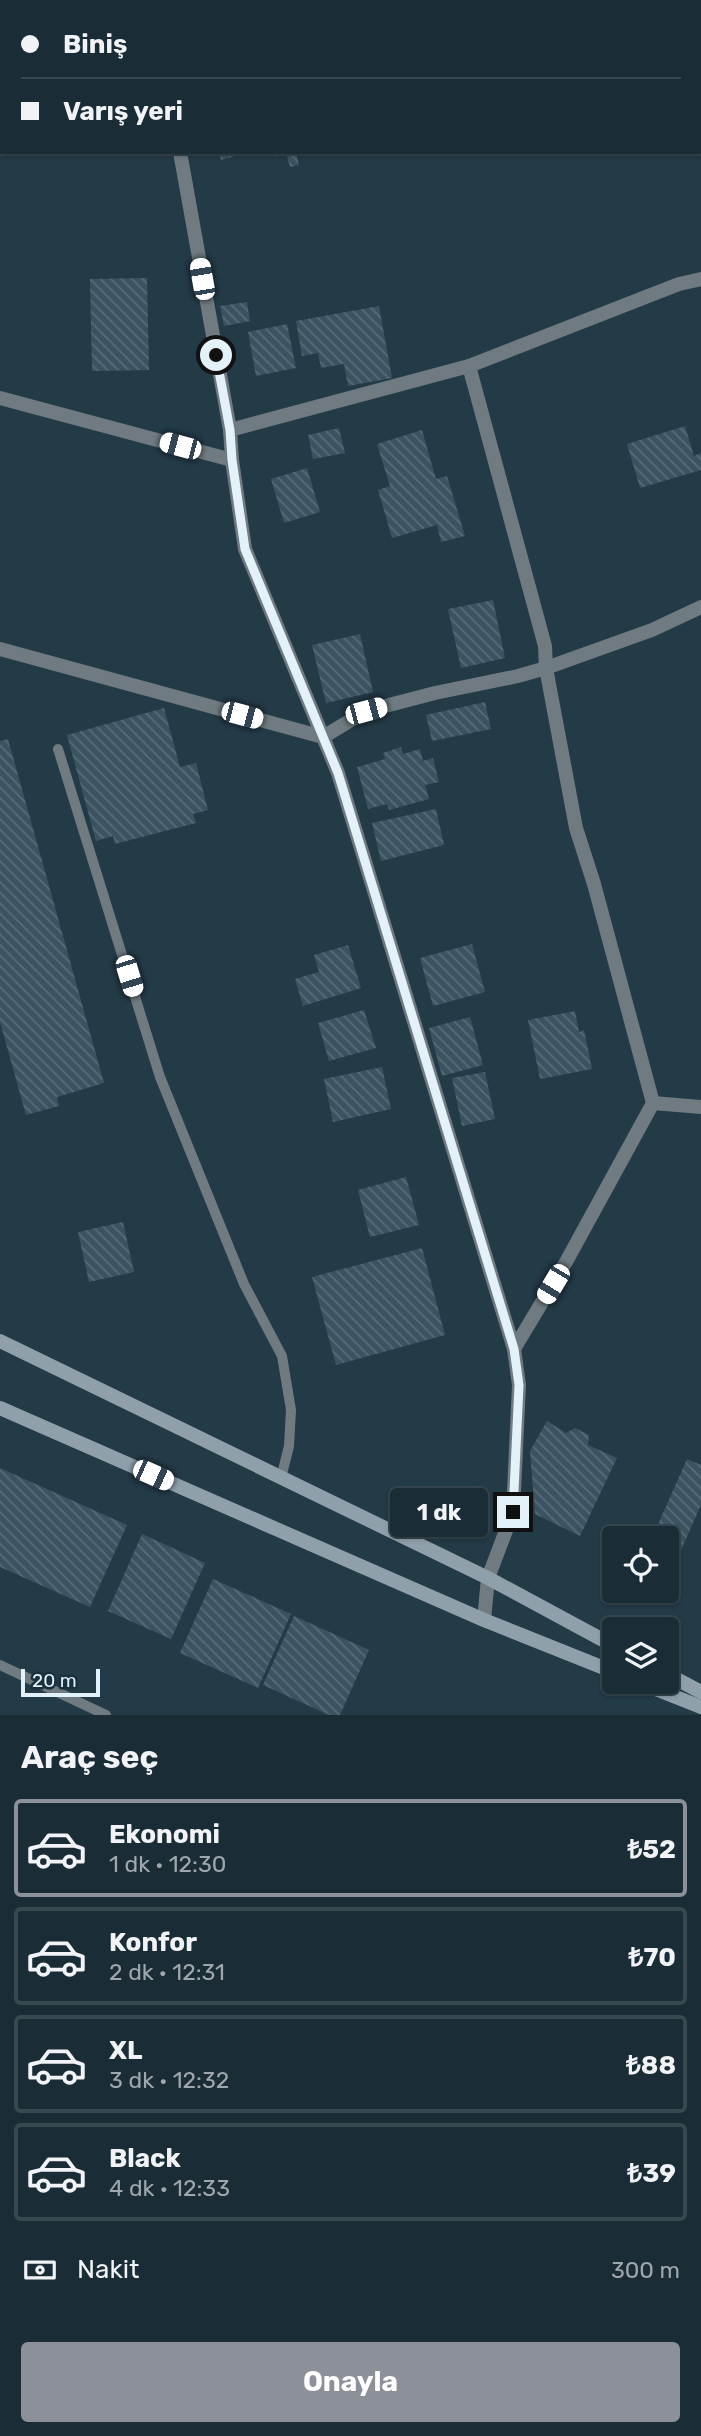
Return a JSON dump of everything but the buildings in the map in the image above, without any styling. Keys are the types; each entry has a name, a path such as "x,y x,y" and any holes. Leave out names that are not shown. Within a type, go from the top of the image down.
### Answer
{"main road":[{"path":"0,1341 488,1578 602,1640"},
{"path":"0,1408 484,1620 602,1667"},
{"path":"679,1680 701,1692"},
{"path":"668,1694 701,1707"}],"street":[{"path":"180,154 230,430 245,549 338,773 514,1349 519,1385 513,1512 488,1578 484,1620"},
{"path":"230,430 469,366 679,284 701,279"},
{"path":"469,366 545,646 546,668 576,828 594,884 653,1103 566,1262 514,1349"},
{"path":"0,398 232,460"},
{"path":"0,649 323,737 366,711 546,668 652,630 701,607"},
{"path":"653,1103 701,1107"}],"lane":[{"path":"58,750 160,1077 244,1284 282,1356 291,1410 289,1446 282,1478"},
{"path":"0,1665 106,1715"}],"route":[{"path":"216,355 230,430 245,549 338,773 514,1349 519,1385 513,1512"}]}
